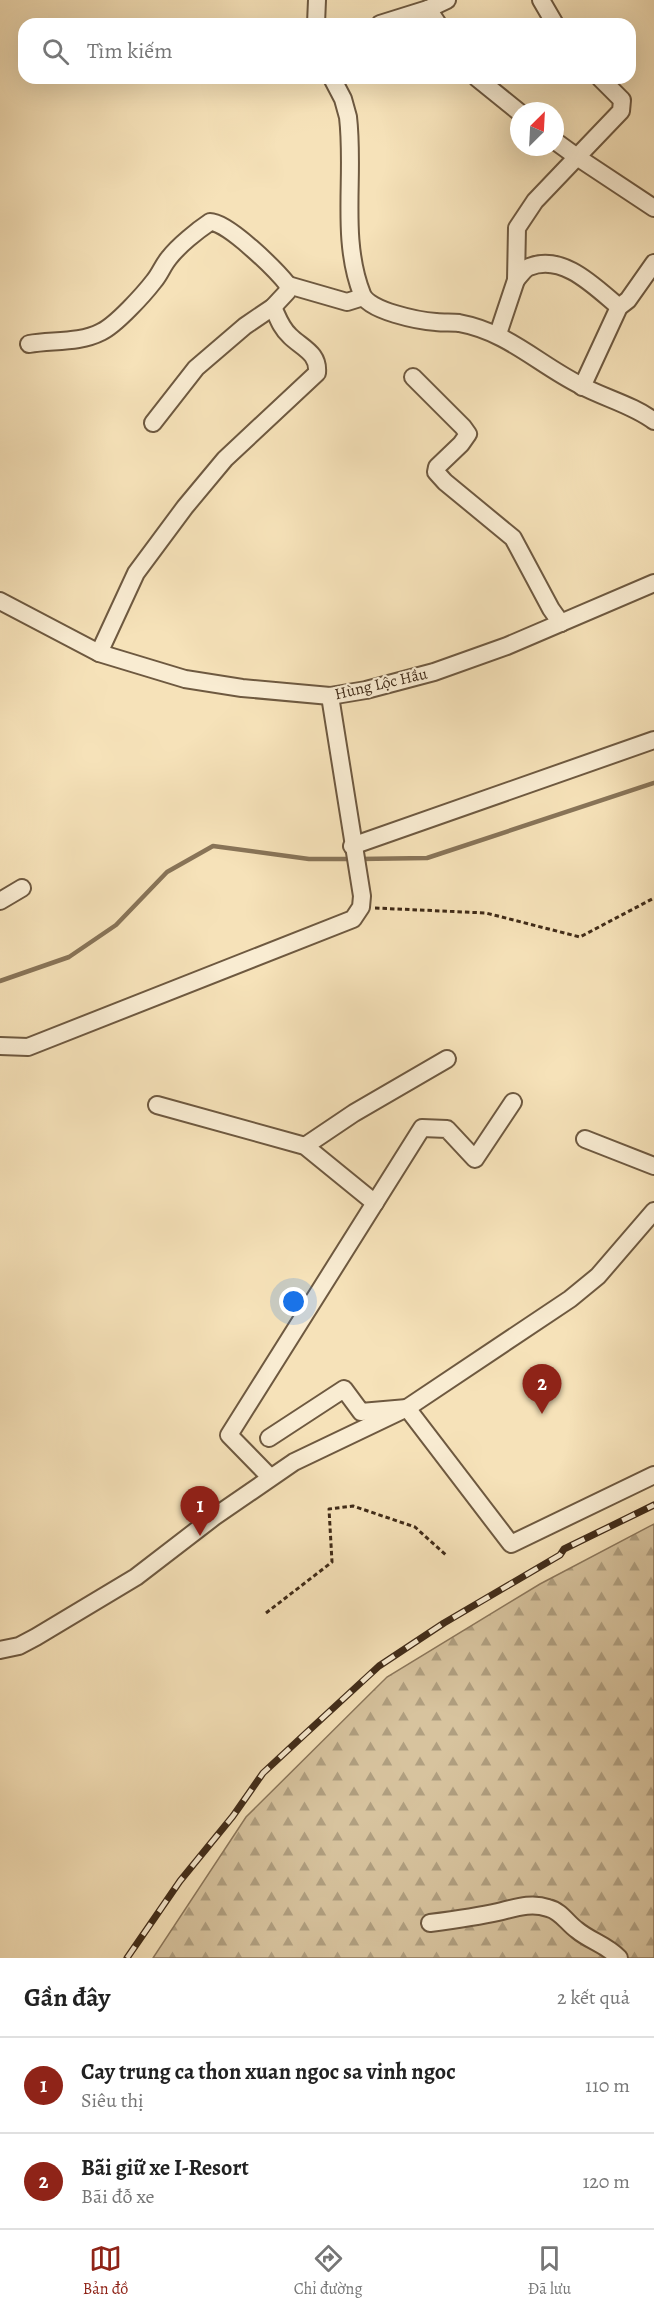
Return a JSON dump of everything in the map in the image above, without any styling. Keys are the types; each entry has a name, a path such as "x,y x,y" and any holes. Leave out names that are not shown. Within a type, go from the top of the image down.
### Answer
{"street":[{"path":"316,18 317,0"},
{"path":"399,18 447,0"},
{"path":"542,0 552,18"},
{"path":"428,9 434,18"},
{"path":"335,84 343,99 348,117 350,237 356,276 363,297 374,306 409,317 436,322 456,322 498,334 582,387 654,421"},
{"path":"484,84 510,105"},
{"path":"498,334 516,280 517,228 535,201 621,111 622,100 606,84"},
{"path":"564,148 654,208"},
{"path":"29,344 88,337 108,328 155,280 172,253 210,222 225,226 279,273 288,285 347,302 363,297"},
{"path":"582,387 620,307 628,300 654,262"},
{"path":"516,280 528,267 554,264 581,276 620,307"},
{"path":"153,423 182,383 202,362 245,326 273,307 287,292 288,285"},
{"path":"99,652 136,573 185,507 245,438 317,373 317,364 312,353 290,336 281,325 273,307"},
{"path":"413,377 468,434 437,467 436,472 513,538 551,609 561,623"},
{"name":"Hùng Lộc Hầu","path":"0,601 99,652 185,679 242,688 330,696 366,690 434,672 507,646 654,583"},
{"path":"0,1046 28,1047 353,919 361,902 330,696"},
{"path":"352,846 654,740"},
{"path":"0,902 22,888"},
{"path":"305,1146 354,1113 447,1059"},
{"path":"270,1477 229,1436 422,1128 447,1129 475,1159 513,1102"},
{"path":"157,1105 305,1146 375,1203"},
{"path":"585,1139 654,1166"},
{"path":"0,1650 19,1646 36,1637 136,1577 270,1477 294,1462 407,1408 598,1276 654,1211"},
{"path":"269,1438 344,1389 361,1412 407,1408"},
{"path":"407,1408 511,1544 654,1475"},
{"path":"430,1923 498,1912 518,1906 535,1905 549,1908 560,1914 575,1929 619,1958"}],"path":[{"path":"361,902 486,913 580,937 654,898"},
{"path":"266,1613 332,1562 329,1509 353,1506 415,1527 447,1556"}],"green space":[{"path":"654,1524 654,1958 153,1958 246,1817 387,1677 540,1584"}],"waterway":[{"path":"360,859 427,858 654,783"},
{"path":"0,981 69,957 116,925 167,872 213,846 309,859 352,859"}],"railway":[{"path":"127,1958 180,1881 233,1816 263,1773 379,1666 444,1623 560,1555 564,1549 654,1505"}],"place":[{"name":"Bãi giữ xe I-Resort","path":"542,1414"},
{"name":"Cay trung ca thon xuan ngoc sa vinh ngoc","path":"200,1536"}]}
